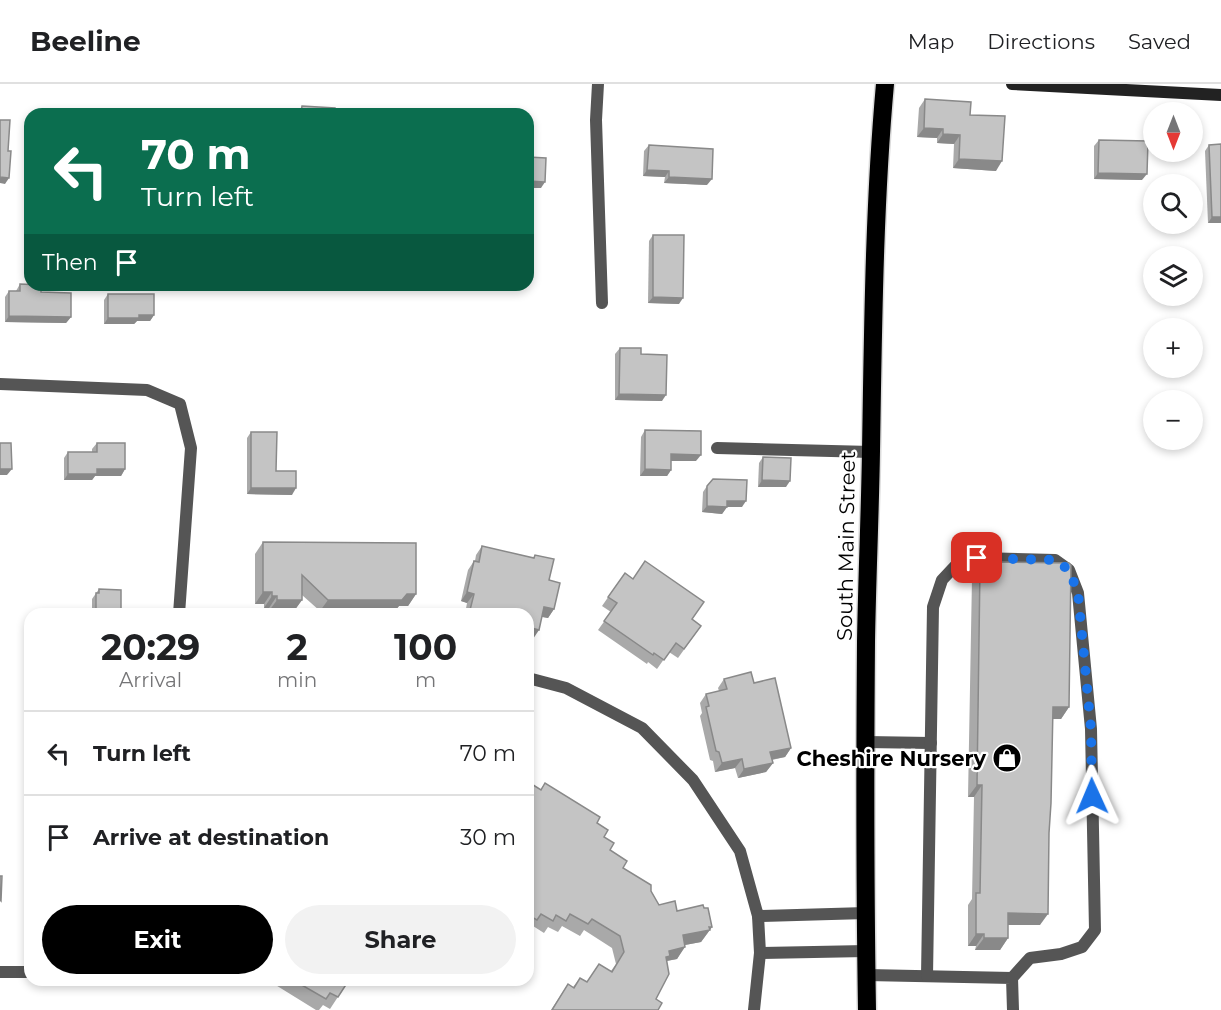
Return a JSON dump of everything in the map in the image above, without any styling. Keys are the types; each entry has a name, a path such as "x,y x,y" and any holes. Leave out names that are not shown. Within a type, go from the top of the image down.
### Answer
{"highway":[{"name":"South Main Street","path":"867,1010 866,642 875,233 885,84"}],"street":[{"path":"598,84 596,120 602,303"},
{"path":"1012,84 1221,95"},
{"path":"0,384 147,390 180,404 192,448 179,608"},
{"path":"717,448 871,452"},
{"path":"927,976 933,607 942,580 957,564 977,558 1055,560 1069,570 1078,593 1091,729 1095,930 1082,947 1061,954 1030,958 1012,978 1013,1010"},
{"path":"534,680 566,688 642,728 693,780 740,851 758,916 760,952 754,1010"},
{"path":"866,742 931,743"},
{"path":"758,916 866,913"},
{"path":"760,952 866,951"},
{"path":"0,972 24,972"},
{"path":"867,975 1012,978"}],"building":[{"path":"925,99 971,102 970,115 1005,116 1002,161 959,159 960,135 943,134 943,129 924,128"},
{"path":"302,106 335,108 302,108"},
{"path":"0,120 10,120 9,178 0,177"},
{"path":"1099,140 1143,141 1143,162 1147,162 1147,174 1098,173"},
{"path":"1221,144 1221,217 1212,217 1209,145"},
{"path":"649,145 713,149 712,179 669,177 669,171 647,170"},
{"path":"534,157 546,158 545,182 534,181"},
{"path":"653,235 684,235 683,298 653,297"},
{"path":"20,284 24,284 24,291 71,293 71,317 9,316 9,291 20,291"},
{"path":"108,294 154,294 154,315 139,315 139,318 108,318"},
{"path":"620,348 641,348 641,354 667,355 666,395 619,394"},
{"path":"645,430 701,431 701,455 671,454 671,470 645,469"},
{"path":"251,432 277,432 276,471 296,471 296,488 251,488"},
{"path":"0,443 11,443 12,469 0,469"},
{"path":"97,443 125,443 125,469 97,469 97,474 68,474 68,452 97,452"},
{"path":"763,457 791,458 790,481 762,480"},
{"path":"713,479 747,480 746,501 727,501 727,507 707,506 707,486"},
{"path":"263,542 416,543 416,594 407,594 402,600 328,600 302,575 302,600 277,600 277,596 272,596 272,592 263,592"},
{"path":"482,546 534,558 535,555 554,559 549,580 560,583 554,609 544,607 539,630 534,629 534,608 470,608 474,594 467,592 474,561 479,562"},
{"path":"645,561 704,602 692,619 701,626 684,649 676,643 664,660 654,653 653,655 604,621 617,603 608,597 625,573 633,579"},
{"name":"Cheshire Nursery","path":"996,562 1069,563 1071,565 1069,707 1053,707 1048,914 1008,913 1008,938 984,938 984,934 976,934 976,893 980,893 982,785 977,785 980,567 996,567"},
{"path":"99,589 121,590 121,608 96,608 96,593 99,593"},
{"path":"751,672 754,683 775,678 791,748 770,752 773,763 744,769 742,759 722,763 719,752 716,751 706,707 709,706 706,694 727,689 724,679"},
{"path":"545,783 600,817 597,823 608,830 604,837 614,843 610,850 627,861 623,868 651,885 651,891 659,905 675,901 677,911 703,905 704,908 708,908 712,927 709,927 710,930 683,935 685,947 669,951 670,956 666,957 669,974 656,999 662,1003 658,1010 552,1010 568,984 574,988 580,978 587,982 599,964 612,972 624,952 620,936 592,919 588,924 570,914 566,921 556,915 553,921 541,914 537,920 534,918 534,786 541,790"},
{"path":"0,876 2,876 1,901 0,900"},
{"path":"303,986 345,986 338,997 330,993 326,999"}],"place":[{"name":"Cheshire Nursery","path":"1007,758"}],"route":[{"path":"977,558 1055,560 1069,570 1078,593 1091,729 1092,796"}]}
